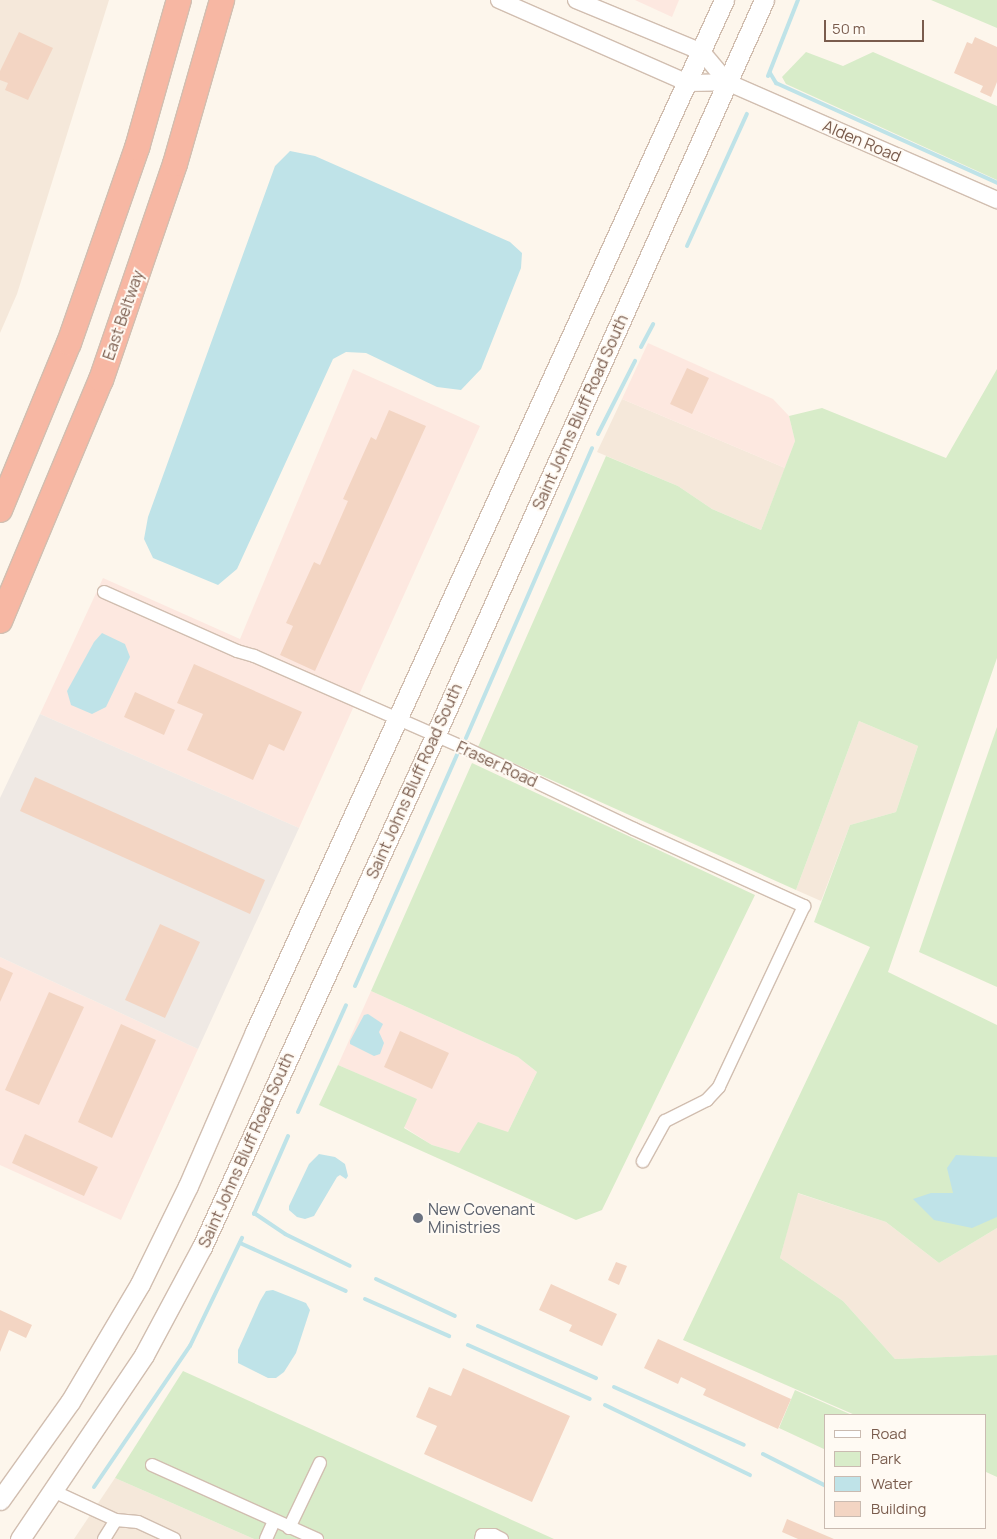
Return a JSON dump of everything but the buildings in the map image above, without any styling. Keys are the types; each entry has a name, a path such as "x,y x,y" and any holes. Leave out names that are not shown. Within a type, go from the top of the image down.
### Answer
{"highway":[{"path":"0,510 69,343 137,148 179,0"},
{"name":"East Beltway","path":"0,621 101,380 175,164 222,0"}],"main road":[{"path":"0,1500 70,1402 140,1284 188,1186 255,1032 688,83 724,0"},
{"name":"Saint Johns Bluff Road South","path":"20,1539 144,1355 202,1247 435,736 764,0"}],"street":[{"name":"Alden Road","path":"499,0 688,83 727,82 997,200"},
{"name":"Alden Road","path":"576,0 702,52 727,82"},
{"name":"Fraser Road","path":"104,592 465,748 634,829 804,906 719,1087 706,1100 665,1121 643,1161"},
{"path":"289,1528 320,1463"},
{"path":"152,1465 317,1539"},
{"path":"53,1491 116,1520 138,1522 174,1539"},
{"path":"104,1539 116,1520"},
{"path":"266,1539 274,1521"},
{"path":"480,1539 482,1535 502,1539"}],"shaded area":[{"path":"0,0 109,0 17,294 0,333"},
{"path":"635,0 679,0 672,17"},
{"path":"648,343 773,399 789,416 795,441 785,468 622,399"},
{"path":"353,369 480,426 299,828 40,714 103,578 240,639"},
{"path":"622,399 785,468 761,530 712,509 678,486 597,452"},
{"path":"40,714 299,828 198,1049 0,957 0,798"},
{"path":"859,721 918,746 896,812 850,825 821,901 796,890"},
{"path":"0,957 198,1049 121,1220 0,1165"},
{"path":"371,991 518,1057 537,1072 508,1132 459,1153 432,1145 404,1127 416,1099 338,1065"},
{"path":"797,1193 886,1222 939,1263 997,1228 997,1355 895,1359 843,1301 780,1258"},
{"path":"115,1478 254,1539 74,1539"}],"green space":[{"path":"931,0 997,0 997,28 990,25"},
{"path":"806,52 843,66 873,52 997,106 997,180 786,84 782,77"},
{"path":"997,369 997,658 888,972 997,1025 997,1228 939,1263 886,1222 798,1193 780,1258 843,1301 895,1359 997,1355 997,1477 987,1472 987,1414 853,1414 683,1340 870,947 814,922 850,825 896,812 918,746 859,721 796,890 478,747 606,456 678,486 712,509 761,530 795,441 789,416 822,408 946,458"},
{"path":"997,727 997,987 919,952"},
{"path":"472,763 755,895 602,1210 576,1220 319,1105 338,1065 417,1099 404,1128 432,1145 459,1153 478,1122 508,1132 537,1072 518,1057 371,991"},
{"path":"183,1371 554,1539 254,1539 115,1478"},
{"path":"795,1390 850,1414 824,1414 824,1449 779,1428"}],"water":[{"path":"290,151 315,156 510,242 522,253 521,268 481,369 461,390 437,387 366,353 346,352 333,359 237,569 218,585 153,558 144,539 148,517 275,166"},
{"path":"102,633 125,644 130,657 106,707 92,714 71,705 67,691 94,642"},
{"path":"368,1014 383,1024 379,1032 384,1043 380,1054 374,1056 350,1044 364,1015"},
{"path":"319,1154 335,1157 345,1164 348,1176 346,1179 340,1175 337,1177 314,1216 305,1219 297,1217 289,1210 289,1206 309,1164"},
{"path":"956,1155 997,1157 997,1217 972,1228 934,1220 913,1199 931,1193 953,1193 947,1168"},
{"path":"273,1290 306,1303 310,1310 296,1353 284,1372 276,1378 268,1378 238,1363 238,1350 260,1301 266,1291"}],"waterway":[{"path":"768,76 798,0"},
{"path":"770,73 776,83 997,183"},
{"path":"687,246 747,114"},
{"path":"641,347 653,324"},
{"path":"598,434 635,361"},
{"path":"466,738 592,448"},
{"path":"355,986 457,755"},
{"path":"298,1112 346,1005"},
{"path":"254,1214 288,1136"},
{"path":"254,1213 285,1234 350,1266"},
{"path":"94,1487 190,1346 242,1238"},
{"path":"240,1243 346,1291"},
{"path":"376,1279 455,1316"},
{"path":"365,1299 449,1336"},
{"path":"478,1326 596,1378"},
{"path":"468,1345 590,1399"},
{"path":"614,1387 744,1445"},
{"path":"605,1405 750,1475"},
{"path":"763,1454 824,1485"}],"place":[{"name":"New Covenant Ministries","path":"418,1218"}]}
